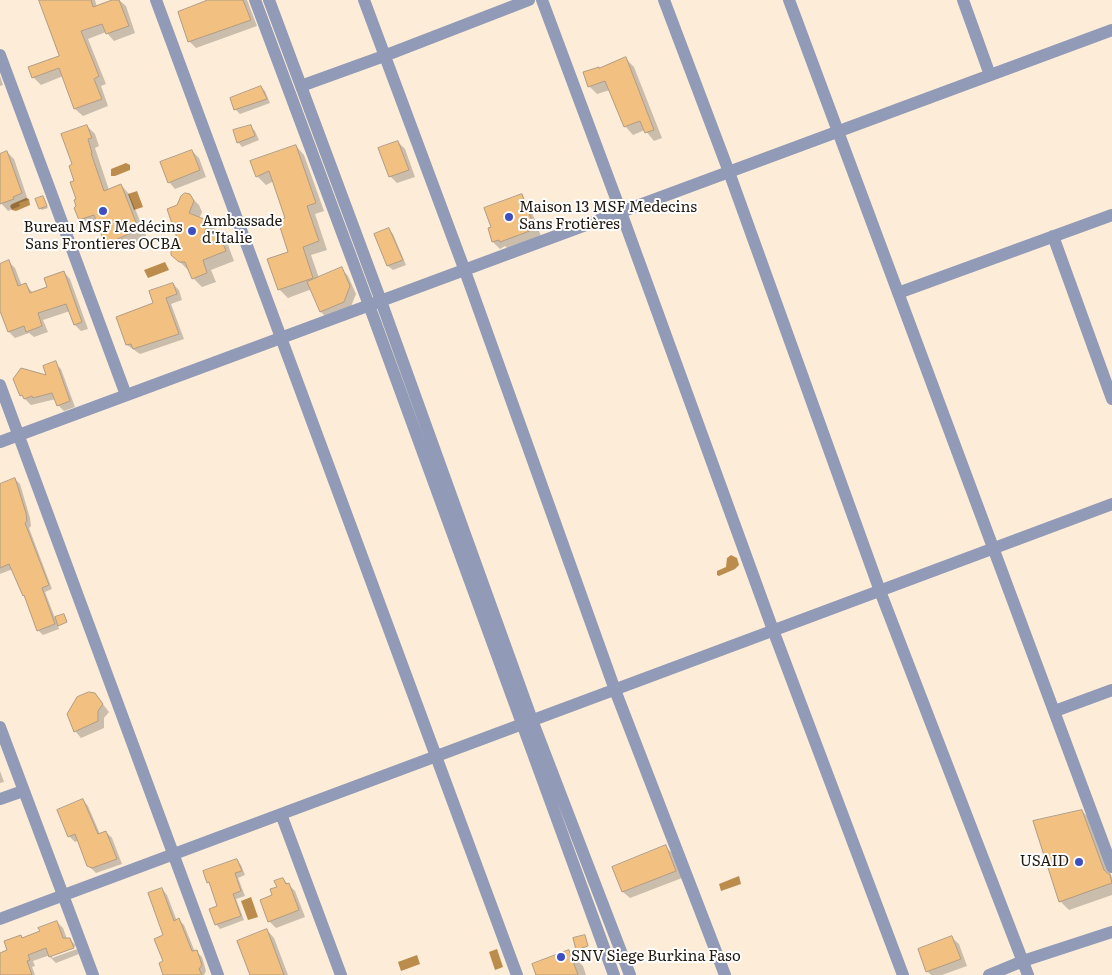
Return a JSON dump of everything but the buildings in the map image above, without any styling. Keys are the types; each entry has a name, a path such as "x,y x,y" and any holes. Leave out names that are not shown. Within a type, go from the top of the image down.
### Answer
{"street":[{"path":"156,0 438,757 517,975"},
{"path":"255,0 527,722 630,975"},
{"path":"269,0 381,301 614,975"},
{"path":"364,0 465,271 615,690 725,975"},
{"path":"301,86 529,0"},
{"path":"542,0 622,212 773,630 903,975"},
{"path":"664,0 729,172 880,591 1028,975"},
{"path":"789,0 1112,866"},
{"path":"963,0 990,75"},
{"path":"0,442 1112,30"},
{"path":"0,55 126,396"},
{"path":"898,293 1112,214"},
{"path":"1053,236 1112,399"},
{"path":"0,385 218,975"},
{"path":"0,919 438,757 773,630 994,550 1112,504"},
{"path":"1055,711 1112,690"},
{"path":"0,728 93,975"},
{"path":"0,799 23,791"},
{"path":"281,814 341,975"},
{"path":"989,975 1023,961 1112,932"}],"shaded area":[{"path":"126,163 130,165 130,170 111,176 111,169"},
{"path":"137,191 143,207 134,210 128,194"},
{"path":"26,198 29,199 30,205 16,211 12,210 10,206 12,204"},
{"path":"165,262 169,270 148,278 144,270"},
{"path":"731,555 737,558 739,565 735,569 719,576 717,575 717,571 726,567 727,558"},
{"path":"739,876 741,884 721,891 719,884"},
{"path":"251,897 258,917 248,920 241,901"},
{"path":"497,949 503,967 495,970 489,952"},
{"path":"417,955 420,964 401,971 398,962"}],"place":[{"name":"Bureau MSF Medécins Sans Frontieres OCBA","path":"103,211"},
{"name":"Maison 13 MSF Medecins Sans Frotières","path":"509,217"},
{"name":"Ambassade d'Italie","path":"192,231"},
{"name":"USAID","path":"1079,862"},
{"name":"SNV Siege Burkina Faso","path":"561,957"}]}
